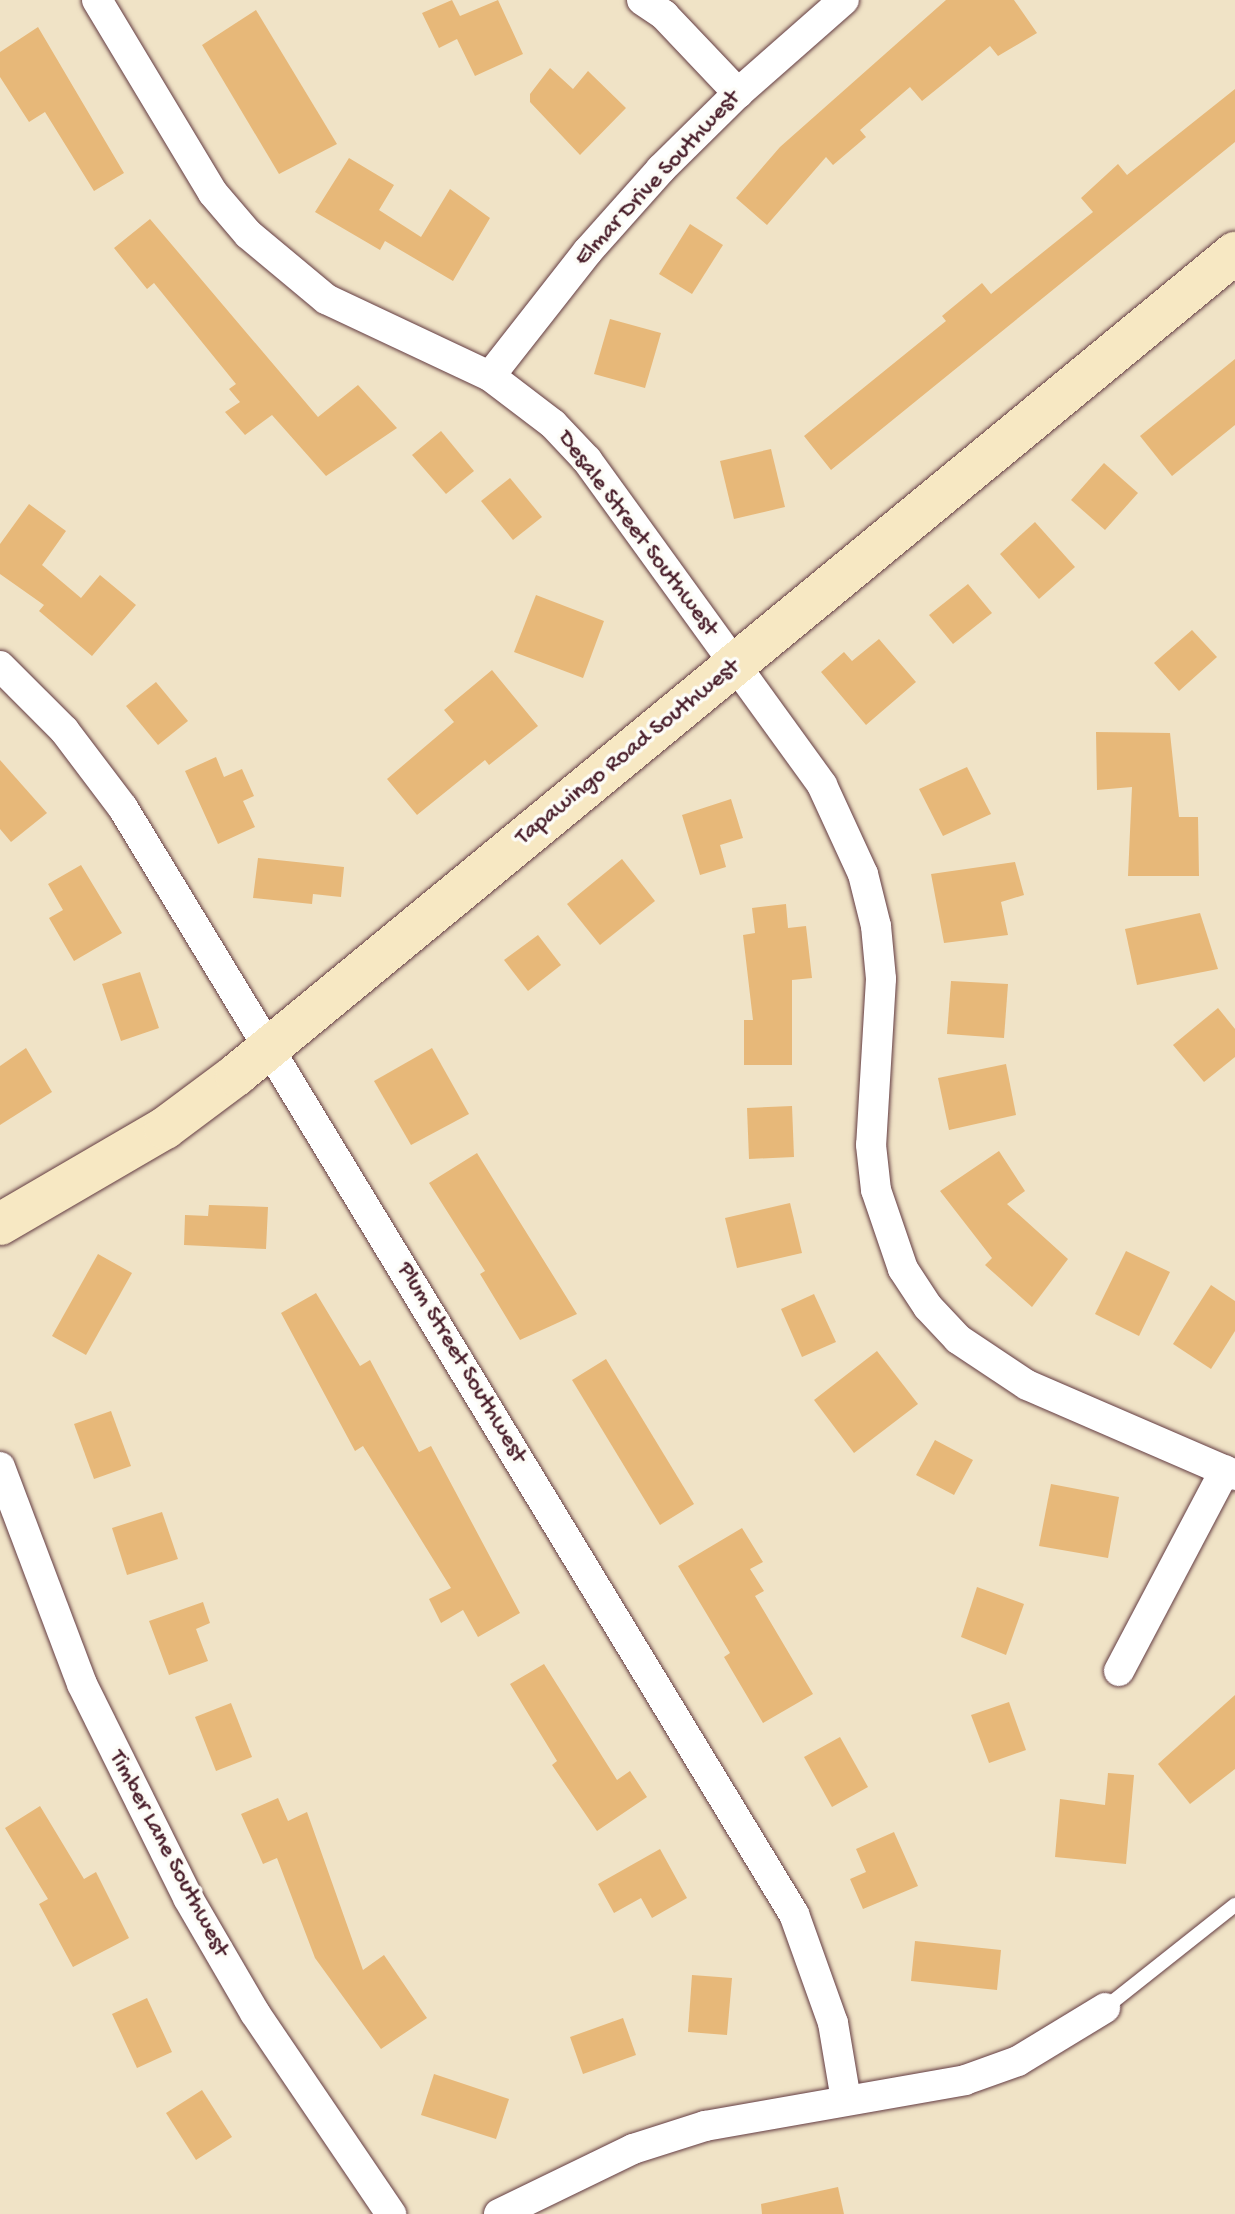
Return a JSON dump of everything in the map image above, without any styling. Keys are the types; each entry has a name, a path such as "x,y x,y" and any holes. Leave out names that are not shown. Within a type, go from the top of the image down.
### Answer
{"street":[{"name":"Desale Street Southwest","path":"97,0 213,193 248,234 326,299 490,376 553,424 587,460 822,785 863,874 881,979 872,1160 886,1231 903,1269 938,1318 993,1366 1230,1472"},
{"path":"642,0 664,15 738,93"},
{"name":"Elmar Drive Southwest","path":"490,376 588,251 738,93 844,0"},
{"name":"Tapawingo Road Southwest","path":"0,1224 165,1128 270,1047 1235,253"},
{"name":"Plum Street Southwest","path":"0,666 64,730 123,808 794,1914 833,2023 846,2100"},
{"name":"Timber Lane Southwest","path":"0,1467 82,1684 188,1898 255,2013 391,2214"},
{"path":"1119,1671 1230,1472"},
{"path":"499,2214 633,2149 732,2120 965,2080 1018,2061 1105,2008"}],"lane":[{"path":"1105,2008 1235,1905"}],"building":[{"path":"452,0 460,16 498,0 523,54 475,76 457,39 439,48 422,13"},
{"path":"946,0 1014,0 1037,33 998,56 990,46 922,101 910,87 860,130 866,137 833,165 826,157 767,225 736,198 780,147"},
{"path":"256,10 337,144 279,174 202,45"},
{"path":"38,27 124,173 94,191 45,112 29,122 0,77 0,52"},
{"path":"550,68 573,89 588,71 626,108 580,155 530,102 530,94"},
{"path":"1235,89 1235,142 831,470 804,436 946,321 942,316 982,283 991,294 1093,212 1081,198 1118,164 1127,175"},
{"path":"349,158 394,185 379,210 421,237 450,189 490,218 453,281 385,241 380,250 315,212"},
{"path":"150,219 318,417 358,385 397,428 326,476 272,415 245,435 225,412 240,402 229,389 236,384 154,283 147,289 114,248"},
{"path":"690,224 723,245 692,294 659,274"},
{"path":"610,319 661,333 645,388 594,374"},
{"path":"1235,359 1235,425 1172,476 1140,436"},
{"path":"441,431 474,471 446,494 412,455"},
{"path":"771,449 785,507 734,519 720,461"},
{"path":"1104,463 1138,493 1105,530 1071,500"},
{"path":"510,478 542,517 513,540 481,501"},
{"path":"29,504 66,531 42,565 81,598 100,575 136,605 92,656 39,611 44,605 0,574 0,544"},
{"path":"1035,522 1075,567 1039,599 1000,554"},
{"path":"968,584 992,613 953,644 929,615"},
{"path":"536,595 604,621 583,678 514,652"},
{"path":"1192,630 1217,657 1179,691 1154,663"},
{"path":"879,639 916,682 866,725 821,672 844,652 852,661"},
{"path":"492,670 538,726 489,765 485,760 417,815 387,779 454,722 444,710"},
{"path":"156,682 188,721 158,745 126,706"},
{"path":"1096,732 1170,733 1179,817 1198,817 1199,876 1128,876 1132,787 1097,790"},
{"path":"216,757 224,777 242,769 254,796 243,801 255,827 218,844 185,771"},
{"path":"0,760 47,813 11,842 0,829"},
{"path":"967,767 991,814 943,836 919,789"},
{"path":"731,799 743,838 720,845 726,867 700,875 682,815"},
{"path":"258,858 344,867 341,897 313,894 312,904 253,898"},
{"path":"622,859 655,901 600,945 567,904"},
{"path":"1015,862 1024,895 1001,902 1008,935 944,943 931,874"},
{"path":"81,865 122,933 74,961 49,918 63,910 48,884"},
{"path":"786,904 788,928 806,926 812,978 792,980 792,1065 744,1065 744,1020 753,1020 743,935 755,933 752,908"},
{"path":"1200,913 1218,969 1137,985 1125,929"},
{"path":"538,935 561,965 528,991 504,960"},
{"path":"140,972 159,1028 121,1041 102,984"},
{"path":"951,981 1008,984 1004,1038 947,1034"},
{"path":"1218,1008 1235,1029 1235,1057 1204,1082 1173,1045"},
{"path":"26,1048 52,1092 0,1125 0,1066"},
{"path":"432,1048 469,1114 411,1145 374,1081"},
{"path":"1006,1064 1016,1115 949,1130 938,1078"},
{"path":"792,1106 794,1157 749,1159 747,1108"},
{"path":"999,1151 1025,1191 1007,1204 1068,1259 1032,1307 985,1265 992,1258 940,1191"},
{"path":"477,1153 577,1314 520,1340 480,1274 485,1271 429,1183"},
{"path":"790,1203 802,1253 737,1268 725,1218"},
{"path":"209,1205 268,1207 266,1249 184,1245 185,1215 208,1216"},
{"path":"1126,1251 1170,1272 1139,1336 1095,1314"},
{"path":"98,1254 132,1273 86,1355 52,1336"},
{"path":"1211,1285 1235,1301 1235,1331 1211,1369 1173,1344"},
{"path":"316,1293 360,1366 370,1360 419,1452 431,1446 520,1613 478,1637 463,1610 441,1623 429,1599 451,1588 363,1446 355,1451 281,1313"},
{"path":"814,1294 836,1342 802,1357 781,1309"},
{"path":"877,1351 918,1404 854,1453 814,1400"},
{"path":"606,1359 694,1504 660,1525 572,1380"},
{"path":"111,1411 131,1466 94,1479 74,1424"},
{"path":"935,1440 973,1460 954,1495 916,1475"},
{"path":"1051,1484 1119,1497 1108,1558 1039,1546"},
{"path":"162,1512 178,1559 127,1575 112,1528"},
{"path":"742,1528 763,1562 750,1569 764,1591 755,1596 813,1694 763,1723 724,1657 730,1653 678,1566"},
{"path":"977,1587 1024,1604 1006,1655 961,1637"},
{"path":"203,1602 210,1623 196,1629 208,1661 169,1675 149,1621"},
{"path":"544,1664 617,1780 630,1771 647,1797 597,1831 552,1765 557,1761 510,1684"},
{"path":"1235,1695 1235,1769 1190,1804 1158,1764"},
{"path":"1009,1702 1026,1750 989,1763 971,1715"},
{"path":"231,1703 252,1757 216,1771 195,1717"},
{"path":"840,1737 868,1787 832,1807 804,1757"},
{"path":"1108,1773 1134,1775 1126,1864 1055,1857 1060,1799 1105,1805"},
{"path":"278,1798 288,1821 307,1812 363,1970 384,1955 427,2018 381,2049 315,1958 277,1858 263,1864 241,1814"},
{"path":"40,1806 84,1879 96,1872 129,1938 73,1967 39,1904 48,1899 5,1828"},
{"path":"894,1832 918,1886 863,1909 850,1879 866,1872 856,1849"},
{"path":"660,1849 687,1898 652,1918 641,1898 614,1913 598,1884"},
{"path":"915,1941 1001,1950 997,1990 911,1981"},
{"path":"692,1975 732,1978 727,2035 688,2032"},
{"path":"147,1998 172,2052 137,2068 112,2014"},
{"path":"623,2018 636,2055 583,2074 570,2037"},
{"path":"434,2074 509,2099 496,2139 421,2115"},
{"path":"202,2090 232,2137 196,2160 166,2113"},
{"path":"838,2187 844,2214 762,2214 761,2204"}]}
